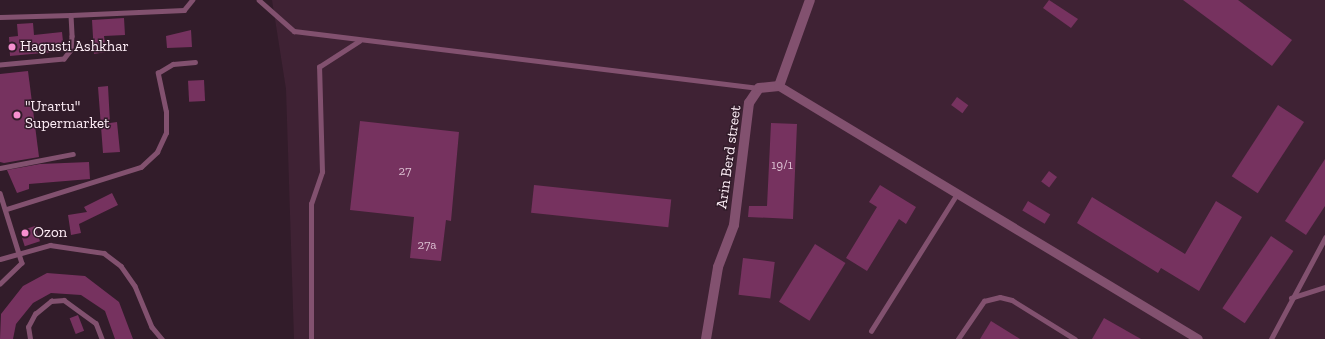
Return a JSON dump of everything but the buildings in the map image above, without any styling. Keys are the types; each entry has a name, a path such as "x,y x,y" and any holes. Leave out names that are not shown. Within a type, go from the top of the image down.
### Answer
{"street":[{"path":"779,86 810,0"},
{"path":"759,88 779,86 1198,339"},
{"name":"Arin Berd street","path":"706,339 718,267 734,225 750,103 759,88"}],"lane":[{"path":"0,17 184,10 192,0"},
{"path":"258,0 294,31 358,41 408,43 759,88"},
{"path":"0,65 64,59 72,44 71,15"},
{"path":"311,339 311,204 322,172 319,67 358,41"},
{"path":"7,209 141,167 157,152 166,133 166,112 158,73 173,64 195,62"},
{"path":"0,168 73,154"},
{"path":"0,193 7,209 21,266 0,284"},
{"path":"871,331 957,194"},
{"path":"1270,339 1325,238"},
{"path":"0,259 50,245 104,253 121,266 135,286 152,326 162,339"},
{"path":"1291,298 1325,287"},
{"path":"958,339 984,301 1000,297 1012,300 1075,339"},
{"path":"30,339 28,327 35,314 51,301 64,300 96,323 102,339"}],"shaded area":[{"path":"272,0 1325,0 1325,339 294,339 286,89"}],"place":[{"name":"Hagusti Ashkhar","path":"12,47"},
{"name":"\"Urartu\" Supermarket","path":"17,115"},
{"name":"Ozon","path":"25,233"}]}
